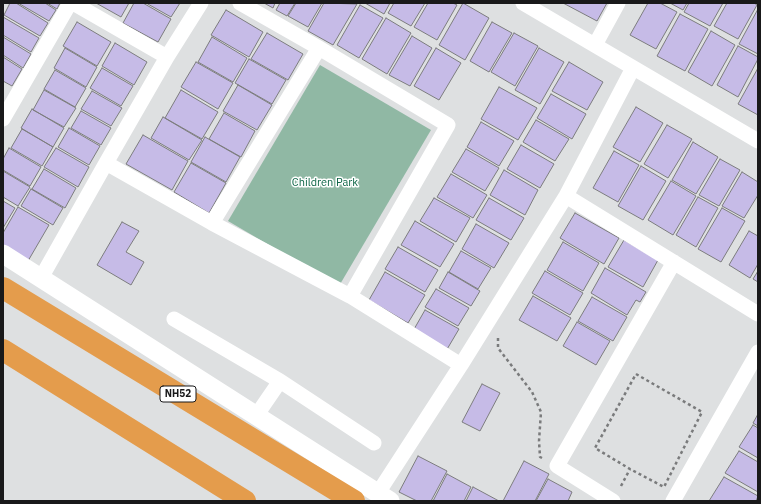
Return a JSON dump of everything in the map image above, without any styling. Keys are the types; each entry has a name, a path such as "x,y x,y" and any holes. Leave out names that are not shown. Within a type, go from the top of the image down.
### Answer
{"highway":[{"name":"NH52","path":"3,288 354,501"},
{"path":"3,350 245,501"}],"street":[{"path":"3,119 72,3 167,57"},
{"path":"42,278 167,57 201,3"},
{"path":"240,3 448,125 350,296"},
{"path":"524,3 758,141"},
{"path":"595,45 618,3"},
{"path":"212,223 319,48"},
{"path":"3,254 384,497 461,365 566,196 633,68"},
{"path":"106,163 212,223 350,296 461,365"},
{"path":"566,196 758,314"},
{"path":"613,501 557,466 674,262"},
{"path":"174,319 280,381 374,443"},
{"path":"673,501 758,352"},
{"path":"256,416 280,381"}],"path":[{"path":"496,308 498,348 532,392 541,412 539,441 540,457 557,466"},
{"path":"636,374 702,412 664,487 630,469 595,448 636,374"}],"green space":[{"name":"Children Park","path":"320,65 431,130 339,286 228,221"}],"building":[{"path":"10,3 16,3 48,23 40,36 4,15"},
{"path":"18,3 45,3 56,10 49,21"},
{"path":"47,3 60,3 57,9"},
{"path":"96,3 129,3 121,17"},
{"path":"134,3 143,3 171,19 158,42 123,23"},
{"path":"146,3 180,3 171,17"},
{"path":"264,3 275,3 273,8"},
{"path":"280,3 295,3 287,16 276,10"},
{"path":"296,3 322,3 308,27 288,16"},
{"path":"324,3 357,4 333,45 308,31"},
{"path":"365,3 390,3 384,14"},
{"path":"394,3 425,3 411,26 388,13"},
{"path":"428,3 453,3 457,5 437,40 414,27"},
{"path":"463,3 489,18 465,60 439,45"},
{"path":"563,3 607,3 597,21"},
{"path":"648,3 660,3 677,12 656,49 630,35"},
{"path":"670,3 687,3 683,10"},
{"path":"689,3 723,3 710,26 684,12"},
{"path":"727,3 754,3 757,5 738,39 714,26"},
{"path":"360,5 383,18 359,58 337,45"},
{"path":"758,9 758,54 739,44"},
{"path":"226,10 263,32 249,57 211,35"},
{"path":"680,14 708,29 685,71 657,56"},
{"path":"3,17 39,38 31,52 3,35"},
{"path":"386,18 411,33 387,74 362,59"},
{"path":"77,22 111,42 97,66 63,46"},
{"path":"492,22 512,33 489,72 470,61"},
{"path":"711,31 735,45 712,86 688,72"},
{"path":"267,33 303,54 288,80 251,59"},
{"path":"514,33 538,46 515,86 491,72"},
{"path":"412,36 432,48 410,86 389,75"},
{"path":"3,37 31,54 23,68 3,55"},
{"path":"212,37 247,58 233,82 198,62"},
{"path":"115,43 147,62 134,85 102,66"},
{"path":"738,46 758,57 758,59 738,97 717,85"},
{"path":"65,48 97,67 86,87 54,68"},
{"path":"436,48 461,63 439,100 414,86"},
{"path":"539,48 564,62 540,104 515,90"},
{"path":"3,57 22,69 12,86 3,81"},
{"path":"249,59 286,80 272,104 235,83"},
{"path":"196,62 233,83 218,109 181,87"},
{"path":"569,62 603,82 587,110 552,91"},
{"path":"102,68 133,86 121,106 90,88"},
{"path":"758,68 758,115 738,104"},
{"path":"55,70 86,88 75,107 44,89"},
{"path":"238,85 272,105 257,130 223,111"},
{"path":"499,87 537,108 518,140 481,119"},
{"path":"44,90 76,108 64,127 33,110"},
{"path":"181,90 218,112 202,139 165,118"},
{"path":"92,91 122,108 111,126 81,109"},
{"path":"551,94 586,114 572,139 537,118"},
{"path":"636,107 663,123 640,162 613,147"},
{"path":"32,109 64,128 53,147 21,128"},
{"path":"81,111 111,128 101,145 71,128"},
{"path":"224,113 255,131 241,157 209,139"},
{"path":"163,117 202,140 189,160 151,138"},
{"path":"536,120 569,139 555,161 523,142"},
{"path":"481,122 514,141 499,166 467,147"},
{"path":"667,125 692,139 668,178 644,164"},
{"path":"69,128 100,146 89,165 58,147"},
{"path":"22,129 53,147 42,166 11,148"},
{"path":"143,135 188,161 172,190 126,164"},
{"path":"205,137 240,157 226,182 191,162"},
{"path":"693,142 718,157 696,194 672,180"},
{"path":"521,145 554,164 540,188 507,169"},
{"path":"9,148 41,167 30,186 3,170 3,159"},
{"path":"56,148 89,167 78,187 44,167"},
{"path":"466,149 499,168 485,191 452,172"},
{"path":"614,151 639,165 618,202 593,188"},
{"path":"720,159 740,170 719,206 699,195"},
{"path":"191,163 226,183 209,213 174,192"},
{"path":"641,166 666,181 643,220 618,206"},
{"path":"44,169 76,188 65,208 32,189"},
{"path":"504,170 538,190 525,215 490,195"},
{"path":"3,171 30,187 18,206 3,197"},
{"path":"742,172 758,182 758,195 744,218 722,206"},
{"path":"451,174 487,195 473,218 437,197"},
{"path":"671,181 696,196 673,235 648,220"},
{"path":"31,189 63,208 53,225 21,206"},
{"path":"698,197 718,208 696,247 676,235"},
{"path":"434,198 470,218 456,242 420,221"},
{"path":"489,198 524,218 511,240 476,220"},
{"path":"3,201 15,208 3,228"},
{"path":"18,207 49,225 28,261 3,247 3,233"},
{"path":"722,208 745,221 721,262 698,249"},
{"path":"575,213 619,238 604,264 560,238"},
{"path":"415,221 454,244 440,267 401,245"},
{"path":"122,222 139,231 126,252 144,262 131,285 97,265"},
{"path":"476,224 509,243 494,268 462,249"},
{"path":"749,231 758,236 758,264 750,278 729,265"},
{"path":"624,240 658,260 643,287 608,267"},
{"path":"563,242 599,263 583,291 547,270"},
{"path":"398,247 438,270 425,292 385,269"},
{"path":"461,251 491,268 478,289 449,272"},
{"path":"605,268 646,292 640,302 636,300 627,315 591,293"},
{"path":"545,271 583,293 570,315 532,293"},
{"path":"758,271 758,282 753,279"},
{"path":"385,272 425,295 408,323 369,300"},
{"path":"448,272 480,291 471,306 439,288"},
{"path":"436,289 469,308 458,326 425,307"},
{"path":"533,296 571,318 557,341 519,320"},
{"path":"592,297 627,317 613,341 578,321"},
{"path":"425,310 459,329 446,351 413,331"},
{"path":"577,322 610,341 596,365 563,346"},
{"path":"482,384 500,393 480,431 462,422"},
{"path":"758,414 758,426 753,423"},
{"path":"753,425 758,428 758,458 739,447"},
{"path":"739,451 758,462 758,492 725,473"},
{"path":"418,456 447,471 431,501 417,501 399,492"},
{"path":"524,461 549,474 535,501 503,501"},
{"path":"447,474 471,487 464,501 433,501"},
{"path":"724,477 758,496 756,501 709,501"},
{"path":"548,479 572,492 568,501 536,501"},
{"path":"473,487 499,501 466,501"}]}
